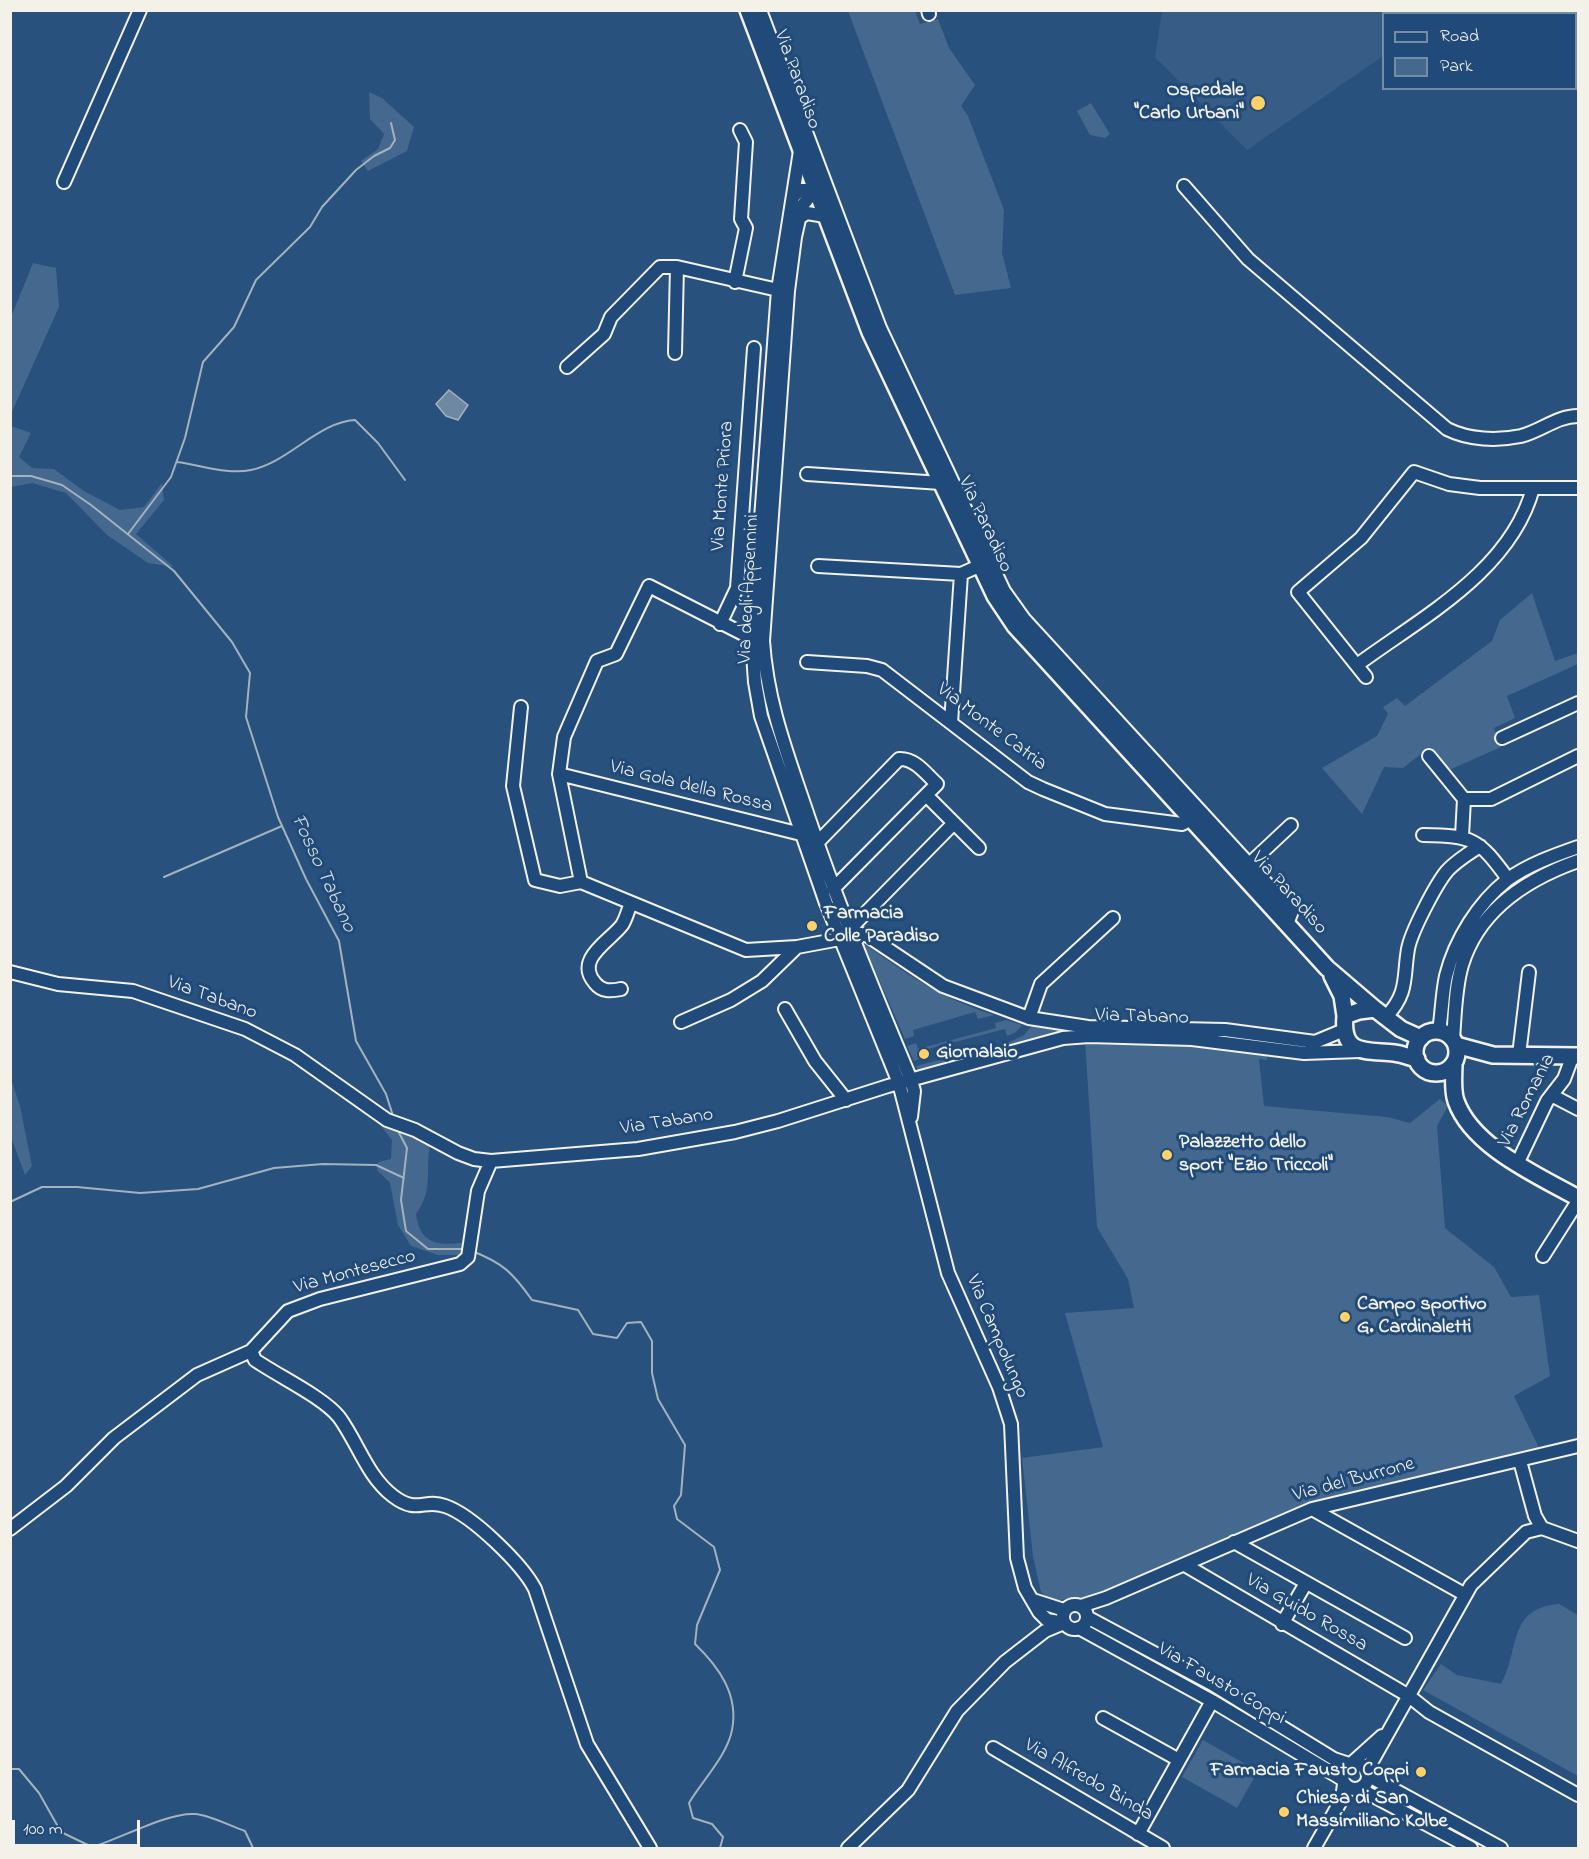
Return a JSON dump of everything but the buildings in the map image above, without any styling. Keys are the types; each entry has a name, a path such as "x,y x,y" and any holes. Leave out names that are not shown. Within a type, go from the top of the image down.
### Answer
{"main road":[{"name":"Via Paradiso","path":"748,10 814,190 941,483 995,596 1015,626 1197,816 1244,868 1287,924 1327,968"},
{"path":"1327,968 1401,1029 1421,1038"},
{"path":"1327,968 1342,996 1348,1042 1360,1051 1395,1053 1417,1059"},
{"path":"1344,1023 1359,1011 1381,1013"},
{"path":"1452,1047 1444,1071 1431,1072 1420,1065 1417,1059 1416,1048 1421,1038 1432,1031 1452,1047 1493,1054 1576,1056"},
{"path":"1452,1047 1455,1100 1471,1127 1517,1164 1578,1200"}],"street":[{"path":"64,182 140,10"},
{"path":"760,10 875,330 1004,591 1024,619 1197,816"},
{"path":"735,282 746,228 741,219 746,142 740,130"},
{"name":"Via degli Appennini","path":"800,151 778,290 755,682 762,716 911,1080"},
{"path":"1184,186 1248,259 1447,429 1463,437 1521,436 1562,418 1578,416"},
{"path":"793,197 806,188 814,190"},
{"name":"Via degli Appennini","path":"757,641 788,291 802,206 814,190"},
{"path":"799,219 807,213 825,216"},
{"path":"567,368 604,334 611,317 660,267 677,267 778,290"},
{"path":"675,353 677,267"},
{"name":"Via Monte Priora","path":"720,624 737,588 754,348"},
{"path":"1366,676 1298,591 1361,538 1414,472 1449,484 1480,488 1578,488"},
{"path":"807,474 941,483"},
{"path":"1357,665 1478,577 1498,557 1530,501 1533,488"},
{"path":"818,566 961,574 979,566"},
{"path":"951,723 961,574"},
{"path":"580,882 559,774 564,737 597,661 616,654 649,586 757,641"},
{"name":"Via Monte Catria","path":"807,662 867,666 882,670 1028,782 1105,814 1182,824 1197,816"},
{"path":"1502,738 1578,703"},
{"path":"521,707 513,786 535,880 560,886 580,882 746,950 797,947 840,939 954,823"},
{"path":"1429,756 1464,799 1462,836"},
{"path":"1464,799 1491,799 1578,756"},
{"path":"811,837 899,759 915,764 937,784 833,889"},
{"name":"Via Gola della Rossa","path":"559,774 811,837"},
{"path":"926,795 979,848"},
{"path":"1244,868 1291,825"},
{"path":"1423,835 1462,836 1473,839 1508,879"},
{"name":"Via degli Appennini","path":"811,837 840,939 899,1083"},
{"path":"1381,1013 1397,1005 1406,981 1408,950 1412,935 1446,873 1480,846"},
{"path":"1452,1047 1446,978 1453,955 1481,907 1508,879 1578,847"},
{"path":"1452,1047 1461,965 1474,936 1502,903 1520,887 1546,872 1578,861"},
{"path":"621,989 608,991 597,986 590,977 590,961 596,948 623,924 631,903"},
{"path":"1029,1018 1041,984 1113,918"},
{"name":"Via Tabano","path":"850,931 868,936 943,986 1029,1018 1088,1027 1225,1030 1316,1042 1344,1023"},
{"path":"681,1022 730,1000 762,981 797,947"},
{"name":"Via Tabano","path":"10,972 58,984 133,991 244,1029 295,1055 387,1120 403,1124 445,1148 474,1159 491,1161 638,1149 686,1142 778,1121 899,1083 1047,1041 1089,1036 1219,1041 1304,1053 1360,1051"},
{"path":"1519,1054 1529,972"},
{"path":"785,1009 814,1061 846,1100"},
{"name":"Via Romania","path":"1517,1164 1547,1101 1553,1096 1576,1056"},
{"name":"Via Campolungo","path":"910,1125 914,1091 911,1080"},
{"name":"Via Campolungo","path":"899,1083 948,1273 999,1387 1011,1424 1017,1558 1025,1588 1033,1600 1064,1616"},
{"path":"1553,1096 1578,1109"},
{"name":"Via Montesecco","path":"10,1529 66,1486 114,1438 197,1375 250,1352 288,1311 297,1306 450,1268 468,1257 478,1191 491,1161"},
{"path":"1543,1256 1578,1200"},
{"path":"250,1352 255,1360 338,1416 378,1483 395,1497 411,1506 434,1503 453,1509 506,1551 527,1574 538,1596 588,1744 650,1848"},
{"name":"Via del Burrone","path":"1084,1611 1106,1598 1312,1509 1578,1446"},
{"path":"1520,1461 1535,1516 1542,1528"},
{"path":"1312,1509 1464,1594"},
{"path":"1350,1785 1366,1784 1368,1773 1387,1731 1409,1696 1464,1594 1502,1553 1526,1532 1542,1528 1578,1541"},
{"path":"1234,1542 1405,1638"},
{"name":"Via Guido Rossa","path":"1185,1564 1282,1624 1409,1696 1430,1712 1578,1795"},
{"path":"1282,1624 1306,1582"},
{"path":"848,1848 908,1790 957,1711 1005,1662 1064,1616 1074,1604 1084,1611 1085,1624 1071,1629 1064,1616"},
{"name":"Via Fausto Coppi","path":"1084,1611 1212,1684 1334,1759 1361,1764 1368,1773 1501,1848"},
{"name":"Via Fausto Coppi","path":"1079,1628 1212,1701 1350,1785 1468,1848"},
{"path":"1138,1834 1212,1701"},
{"path":"1103,1718 1179,1760"},
{"path":"1350,1785 1343,1770 1387,1731"},
{"name":"Via Alfredo Binda","path":"993,1748 1163,1848"},
{"path":"1314,1848 1350,1785"}],"shaded area":[{"name":"Ospedale \"Carlo Urbani\"","path":"1162,10 1448,11 1382,12 1382,57 1247,150 1155,57"},
{"path":"449,390 468,405 458,420 446,416 436,404"}],"green space":[{"path":"848,11 915,11 920,24 938,19 949,48 975,85 961,106 968,116 1004,210 1002,253 1011,288 955,295"},
{"path":"369,92 382,98 414,127 407,151 368,171 361,161 378,149 384,134 370,119"},
{"path":"1091,103 1110,134 1105,138 1090,135 1077,111"},
{"path":"33,263 56,268 59,307 11,414 11,317"},
{"path":"11,426 31,433 19,457 32,468 54,469 84,491 120,510 144,507 162,483 164,500 136,534 174,567 148,563 107,535 66,493 32,483 11,487"},
{"path":"1532,593 1555,661 1578,653 1578,664 1507,696 1515,718 1494,728 1501,747 1449,770 1430,747 1403,768 1384,767 1362,814 1322,768 1377,736 1388,714 1383,707 1397,698 1405,706 1492,641 1500,620"},
{"path":"863,943 942,994 994,1015 978,1019 975,1012 913,1030 914,1036 905,1039"},
{"path":"1006,1020 1022,1025 1016,1032 1007,1036 1005,1029 928,1049 930,1055 914,1061 907,1046 916,1043 918,1049 996,1028 995,1023"},
{"path":"1032,1026 1071,1032 1048,1035 918,1071 916,1066 1010,1042 1024,1035"},
{"path":"1085,1041 1194,1043 1267,1052 1267,1060 1259,1059 1264,1106 1387,1117 1410,1123 1440,1099 1448,1106 1437,1126 1445,1228 1494,1267 1511,1297 1539,1295 1550,1376 1514,1396 1540,1450 1318,1502 1121,1587 1094,1596 1051,1601 1041,1592 1033,1556 1022,1458 1103,1447 1065,1313 1134,1308 1128,1279 1097,1227"},
{"path":"10,1076 20,1106 32,1166 25,1175 11,1137"},
{"path":"377,1121 391,1123 430,1143 427,1188 422,1205 416,1214 418,1225 427,1238 433,1242 449,1244 468,1242 467,1255 438,1255 411,1246 398,1225 390,1183 377,1170 378,1162 391,1159 392,1140"},
{"path":"1559,1604 1578,1615 1578,1776 1423,1690 1441,1664 1457,1675 1501,1684 1523,1622 1531,1613 1542,1607"},
{"path":"1203,1740 1258,1771 1237,1808 1182,1777"}],"waterway":[{"path":"128,534 171,477 185,438 203,362 234,327 256,280 310,227 322,207 356,170 374,156 390,148 395,140 391,123"},
{"path":"177,462 224,470 251,470 278,459 328,428 341,422 355,420 378,443 405,480"},
{"name":"Fosso Tabano","path":"10,476 31,476 62,485 91,505 174,571 232,642 250,673 246,717 278,817 306,879 339,941 356,1041 386,1094 394,1119"},
{"path":"164,877 282,826"},
{"name":"Fosso Tabano","path":"396,1127 407,1148 401,1200 406,1231 428,1249 464,1249"},
{"path":"10,1202 42,1187 77,1187 140,1193 198,1189 274,1168 323,1164 376,1165 404,1178"},
{"name":"Fosso Tabano","path":"472,1251 500,1265 519,1283 532,1300 578,1310 593,1334 617,1338 627,1323 641,1322 652,1341 652,1373 658,1399 685,1445 681,1495 674,1506 677,1519 714,1547 720,1570 697,1625 695,1644 712,1662 730,1693 733,1705 732,1730 720,1759 689,1803 693,1818 712,1824 723,1837 720,1848"},
{"path":"10,1769 19,1769 39,1793 61,1832 92,1847 158,1821 195,1814 213,1818 245,1831 253,1848"}],"place":[{"name":"Ospedale \"Carlo Urbani\"","path":"1258,103"},
{"name":"Farmacia Colle Paradiso","path":"812,926"},
{"name":"Giornalaio","path":"924,1054"},
{"name":"Palazzetto dello sport \"Ezio Triccoli\"","path":"1167,1155"},
{"name":"Campo sportivo G. Cardinaletti","path":"1345,1317"},
{"name":"Farmacia Fausto Coppi","path":"1421,1772"},
{"name":"Chiesa di San Massimiliano Kolbe","path":"1284,1812"}]}
